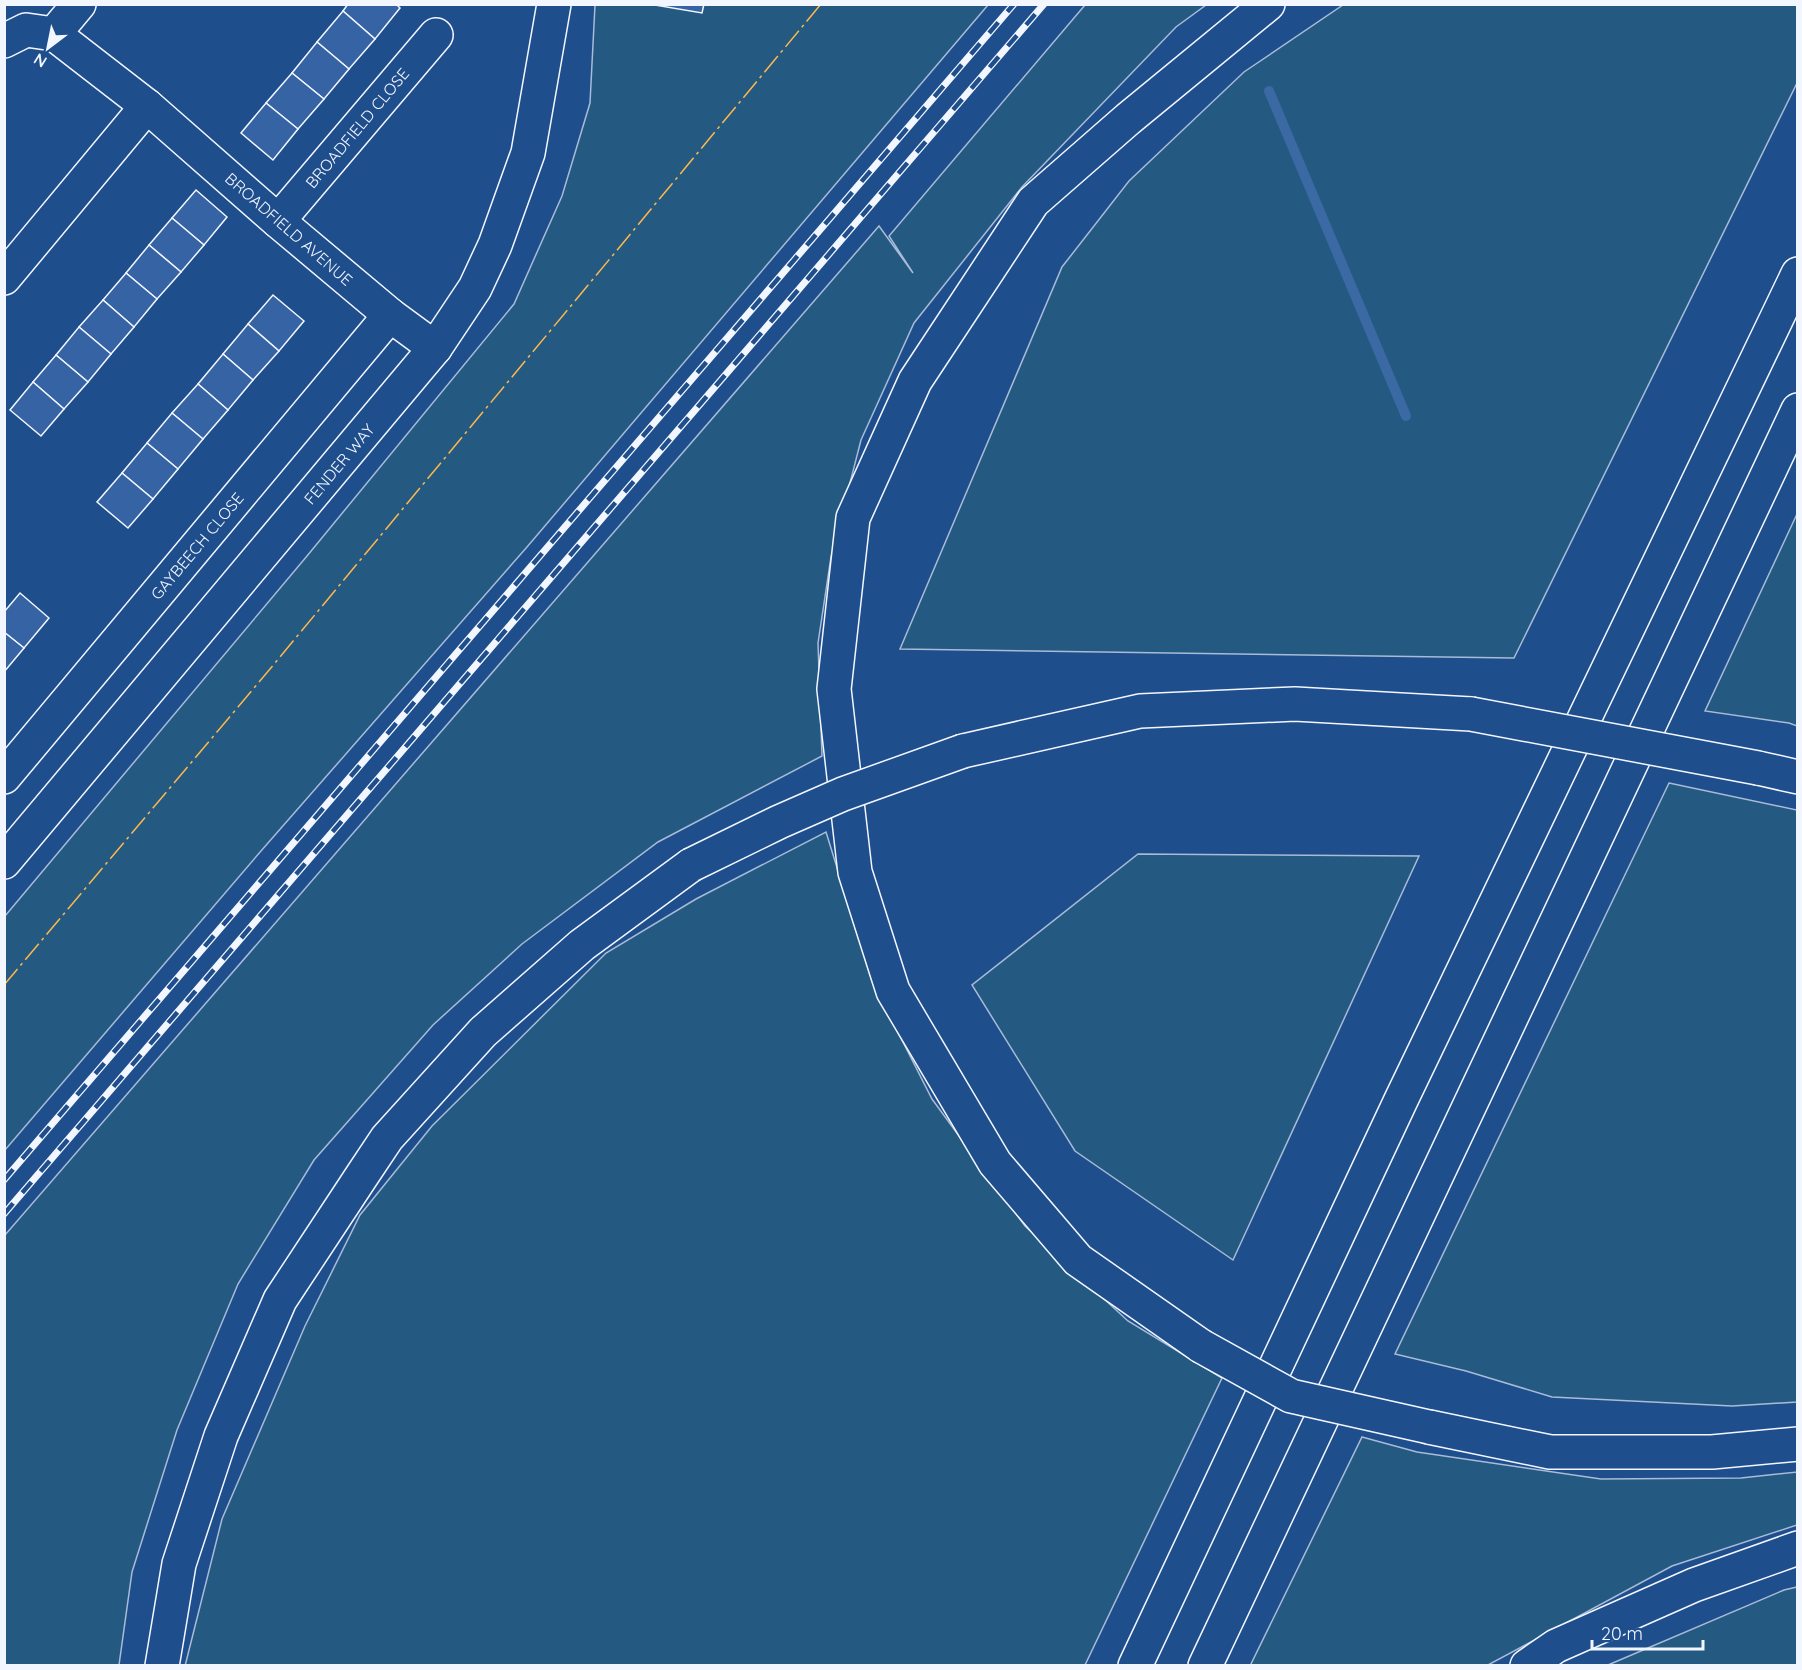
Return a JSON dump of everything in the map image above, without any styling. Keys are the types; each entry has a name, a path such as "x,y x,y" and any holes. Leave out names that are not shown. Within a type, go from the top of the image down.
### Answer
{"main road":[{"path":"4,41 26,30 54,34 79,4"},
{"name":"FENDER WAY","path":"4,862 435,348 475,288 495,245 528,153 554,4"},
{"path":"1268,4 1128,119 1034,202 915,381 853,518 834,689 855,872 893,991 995,1163 1078,1260 1201,1346 1291,1396 1550,1452 1712,1452 1797,1444"},
{"name":"BROADFIELD AVENUE","path":"54,34 147,106 278,221 390,315 435,348"},
{"name":"BROADFIELD CLOSE","path":"278,221 436,35"},
{"path":"4,278 147,106"},
{"path":"1135,1665 1406,1090 1797,274"},
{"name":"GAYBEECH CLOSE","path":"4,777 390,315"},
{"path":"1205,1665 1797,410"},
{"path":"162,1665 179,1564 221,1436 280,1300 355,1186 387,1138 483,1032 582,945 691,865 832,799 963,751 1140,711 1295,704 1471,714 1797,777"},
{"path":"1527,1665 1556,1646 1694,1585 1797,1548"}],"shaded area":[{"path":"595,5 988,5 527,547 261,851 5,1150 5,916 307,556 514,304 562,196 590,103"},
{"path":"1085,5 1206,5 1176,27 1022,187 914,323 861,440 831,557 818,643 822,756 658,842 522,944 433,1025 314,1160 238,1284 177,1430 132,1572 119,1665 5,1666 5,1235 879,226 913,273 889,236"},
{"path":"1343,5 1797,5 1797,83 1514,658 900,649 1062,267 1129,181 1244,72"},
{"path":"1797,514 1797,726 1705,711"},
{"path":"1669,783 1797,810 1797,1402 1732,1406 1552,1397 1466,1371 1395,1354"},
{"path":"826,832 872,981 932,1099 1025,1226 1128,1321 1222,1378 1085,1665 185,1666 222,1519 305,1326 360,1215 432,1126 606,953 696,899"},
{"path":"1138,854 1419,856 1233,1260 1075,1151 972,985"},
{"path":"1362,1437 1417,1452 1601,1479 1741,1478 1797,1472 1797,1525 1672,1566 1488,1665 1250,1666"},
{"path":"1797,1587 1797,1665 1608,1665 1784,1590"}],"building":[{"path":"348,4 396,4 400,8 375,39 343,11"},
{"path":"649,4 704,4 702,13"},
{"path":"343,11 375,39 349,69 317,42"},
{"path":"317,42 349,69 324,99 292,73"},
{"path":"292,73 324,99 298,129 266,103"},
{"path":"266,103 298,129 273,160 241,133"},
{"path":"196,190 227,217 204,245 172,218"},
{"path":"172,218 204,245 181,272 149,245"},
{"path":"149,245 181,272 157,299 126,273"},
{"path":"126,273 157,299 134,327 103,300"},
{"path":"273,295 304,321 279,351 248,324"},
{"path":"103,300 134,327 111,354 79,327"},
{"path":"248,324 279,351 253,380 223,354"},
{"path":"79,327 111,354 88,382 56,355"},
{"path":"223,354 253,380 228,410 198,384"},
{"path":"56,355 88,382 64,409 33,382"},
{"path":"33,382 64,409 41,436 10,410"},
{"path":"198,384 228,410 203,439 172,413"},
{"path":"172,413 203,439 178,469 147,443"},
{"path":"147,443 178,469 153,499 122,473"},
{"path":"122,473 153,499 128,528 97,502"},
{"path":"20,593 49,618 24,648 4,632 4,612"},
{"path":"4,632 24,648 4,672"}],"waterway":[{"path":"1269,91 1406,416"}],"railway":[{"path":"4,1180 1014,4"},
{"path":"4,1214 1044,4"}],"power":[{"path":"4,985 270,669 821,4"}]}
